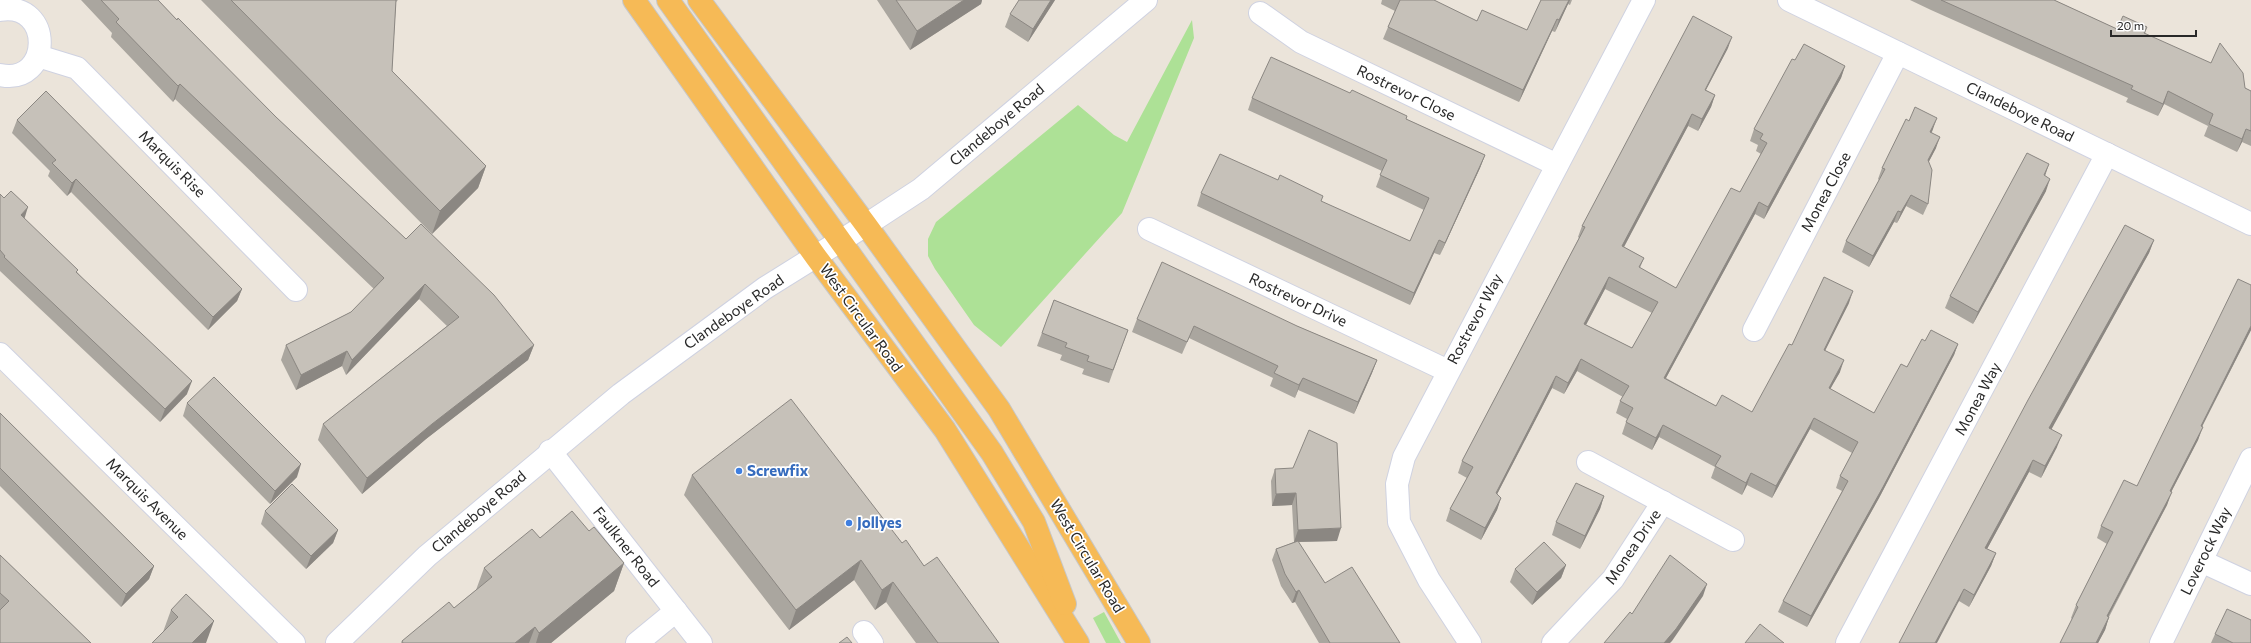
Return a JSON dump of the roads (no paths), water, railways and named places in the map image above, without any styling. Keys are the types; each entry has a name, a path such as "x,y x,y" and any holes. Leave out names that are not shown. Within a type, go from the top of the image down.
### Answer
{"highway":[{"name":"West Circular Road","path":"634,0 816,257 945,430 1078,643"},
{"path":"668,0 992,453 1034,522 1078,643"},
{"name":"West Circular Road","path":"699,0 866,225 999,409 1139,643"}],"street":[{"name":"Clandeboye Road","path":"337,643 427,556 550,451 621,394 753,296 921,189 1146,0"},
{"name":"Rostrevor Way","path":"1470,643 1430,580 1399,522 1397,484 1404,457 1644,0"},
{"name":"Clandeboye Road","path":"1789,0 2251,224"},
{"path":"0,10 18,11 28,16 40,35 41,46 38,56 32,65 23,72 13,76 0,75"},
{"name":"Rostrevor Close","path":"1260,13 1301,42 1557,165"},
{"name":"Monea Close","path":"1754,330 1898,53"},
{"name":"Marquis Rise","path":"38,56 78,68 296,290"},
{"name":"Monea Way","path":"1847,643 2107,154"},
{"name":"Rostrevor Drive","path":"1149,228 1448,371"},
{"name":"Marquis Avenue","path":"0,354 294,643"},
{"name":"Faulkner Road","path":"550,451 701,643"},
{"name":"Loverock Way","path":"2161,643 2251,459"},
{"name":"Monea Drive","path":"1588,462 1733,540"},
{"name":"Monea Drive","path":"1553,643 1613,579 1663,502"},
{"path":"2201,560 2251,584"},
{"path":"637,643 676,611"}],"place":[{"name":"Screwfix","path":"739,471"},
{"name":"Jollyes","path":"849,523"}]}
